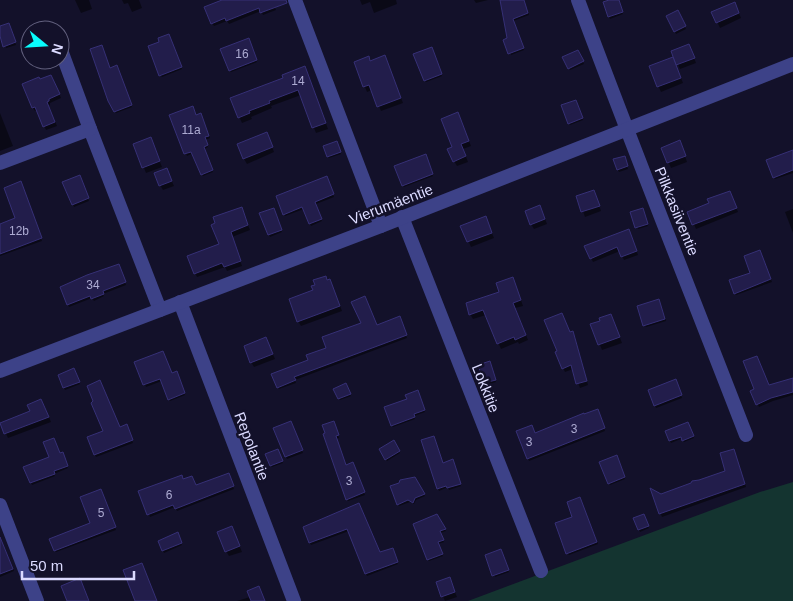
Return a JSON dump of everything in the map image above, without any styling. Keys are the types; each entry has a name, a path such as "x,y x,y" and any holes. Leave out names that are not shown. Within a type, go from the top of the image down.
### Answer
{"street":[{"path":"295,0 381,226"},
{"name":"Pilkkasiiventie","path":"578,0 626,129 662,216 746,435"},
{"name":"Vierumäentie","path":"0,371 381,226 793,64"},
{"path":"68,70 160,310"},
{"path":"0,163 90,129"},
{"name":"Lokkitie","path":"402,217 541,571"},
{"name":"Repolantie","path":"180,302 294,601"},
{"path":"0,505 37,601"}],"green space":[{"path":"793,482 793,601 468,601 760,492"}],"building":[{"path":"222,0 286,0 287,3 260,13 259,8 226,21 225,18 211,24 204,7"},
{"path":"500,0 524,0 528,13 513,19 524,48 508,54 503,40 507,38"},
{"path":"619,0 623,12 608,17 603,2"},
{"path":"735,2 739,13 716,23 711,12"},
{"path":"678,10 686,26 674,32 666,16"},
{"path":"9,23 16,42 3,47 0,26"},
{"path":"169,34 182,67 159,76 148,46 159,42 158,38"},
{"path":"249,38 257,60 229,71 220,49"},
{"path":"689,44 695,58 676,65 671,51"},
{"path":"102,45 110,68 117,65 132,105 114,112 108,101 90,49"},
{"path":"432,47 442,74 424,81 413,54"},
{"path":"578,50 584,61 568,69 562,57"},
{"path":"385,55 401,98 377,107 369,85 363,87 354,62 369,56 370,61"},
{"path":"673,57 681,78 657,87 649,66"},
{"path":"305,66 326,123 312,128 298,90 269,101 270,103 249,111 250,113 238,118 230,98 283,78 282,75"},
{"path":"51,75 60,94 49,99 47,102 55,122 43,127 35,107 32,108 22,84 39,77 40,79"},
{"path":"576,100 583,118 568,124 561,105"},
{"path":"193,106 196,115 201,113 209,136 205,137 208,145 204,147 213,170 201,175 191,152 184,154 169,115"},
{"path":"458,112 469,141 461,144 466,156 453,162 447,149 452,147 441,119"},
{"path":"267,132 273,147 243,159 237,144"},
{"path":"151,137 160,161 142,168 133,144"},
{"path":"680,140 686,156 667,163 661,148"},
{"path":"337,141 341,152 327,157 323,146"},
{"path":"793,150 793,170 773,178 766,160"},
{"path":"426,154 433,174 402,186 394,166"},
{"path":"625,156 628,166 617,170 613,159"},
{"path":"167,168 172,181 159,186 154,173"},
{"path":"80,175 89,198 72,205 62,182"},
{"path":"327,176 334,194 315,202 322,219 309,224 302,207 283,215 276,196"},
{"path":"21,181 42,238 0,254 0,224 15,218 4,188"},
{"path":"594,190 600,206 581,212 576,196"},
{"path":"730,191 737,208 692,225 687,212 709,203 707,199"},
{"path":"540,205 545,219 530,225 525,211"},
{"path":"242,207 248,225 231,232 241,261 224,267 222,263 194,274 187,256 219,244 211,225 215,223 213,217"},
{"path":"274,208 282,230 268,235 259,213"},
{"path":"643,208 648,224 635,228 630,212"},
{"path":"486,216 492,233 467,242 460,226"},
{"path":"629,229 637,251 621,257 617,247 590,259 584,246"},
{"path":"760,250 771,279 734,294 729,280 750,273 744,256"},
{"path":"119,264 126,282 103,291 104,294 91,299 90,296 67,305 60,287"},
{"path":"326,276 327,280 330,279 340,306 297,322 289,299 313,290 311,286 315,285 313,280"},
{"path":"513,277 521,300 513,303 526,335 515,340 514,337 497,344 483,310 469,315 466,303 499,292 496,283"},
{"path":"365,296 377,325 400,316 407,335 294,377 296,380 277,388 271,374 308,360 306,355 326,348 322,337 361,323 351,302"},
{"path":"659,299 665,319 643,326 637,306"},
{"path":"562,313 570,332 573,331 587,381 576,384 571,365 562,369 555,352 557,351 544,320"},
{"path":"611,314 620,337 598,345 590,324 600,321 599,318"},
{"path":"266,337 273,354 250,363 244,346"},
{"path":"163,351 172,373 177,371 185,393 168,400 160,379 143,385 134,362"},
{"path":"757,356 769,385 793,378 793,392 771,398 756,405 750,391 754,389 743,361"},
{"path":"490,361 496,380 484,383 478,365"},
{"path":"74,368 80,382 63,388 58,375"},
{"path":"676,379 682,395 654,406 648,390"},
{"path":"100,380 120,427 127,424 133,440 94,455 87,437 103,431 91,403 93,401 87,386"},
{"path":"346,383 351,394 338,399 333,389"},
{"path":"418,390 425,410 414,414 415,417 391,426 384,407 407,399 405,395"},
{"path":"41,399 49,417 4,434 0,423 30,411 27,405"},
{"path":"598,409 605,428 527,459 516,431 532,425 535,433"},
{"path":"291,421 303,450 285,457 273,428"},
{"path":"334,421 339,435 336,436 346,465 353,462 365,492 346,500 323,434 325,433 322,425"},
{"path":"688,422 694,436 682,441 681,437 669,441 665,431"},
{"path":"434,436 443,463 453,459 461,484 437,489 421,440"},
{"path":"54,438 60,453 63,452 68,466 54,471 55,474 30,483 23,467 49,457 43,442"},
{"path":"394,440 400,451 385,460 379,449"},
{"path":"278,449 283,461 270,466 265,454"},
{"path":"734,449 745,484 659,514 650,488 661,494 692,481 725,471 720,453"},
{"path":"617,455 625,477 608,484 599,462"},
{"path":"229,473 234,486 175,509 173,505 147,515 138,491 182,475 183,479 192,476 196,485"},
{"path":"415,477 425,494 415,498 413,503 408,500 397,505 390,486 399,483 400,480"},
{"path":"101,489 116,527 54,551 49,539 90,523 80,497"},
{"path":"580,497 597,542 566,554 555,523 572,517 567,502"},
{"path":"359,503 380,552 393,548 398,562 365,574 347,529 309,543 303,527"},
{"path":"437,514 446,529 440,531 444,540 438,542 443,554 427,560 413,524"},
{"path":"644,514 649,526 638,530 633,518"},
{"path":"232,526 240,546 225,552 217,532"},
{"path":"178,532 182,543 162,551 158,541"},
{"path":"0,537 13,569 0,574"},
{"path":"501,549 509,570 492,576 485,555"},
{"path":"142,563 157,601 135,601 123,570"},
{"path":"450,577 455,592 441,597 436,582"},
{"path":"80,578 89,601 67,601 61,586"},
{"path":"259,586 265,601 251,601 247,591"}]}
